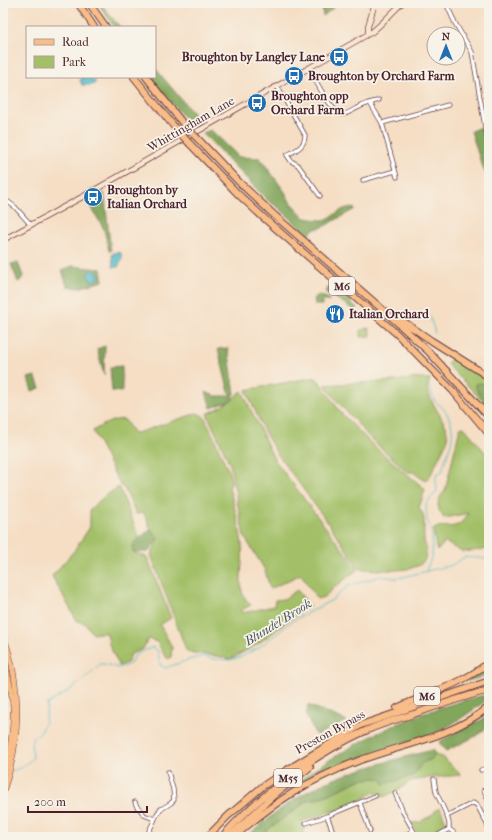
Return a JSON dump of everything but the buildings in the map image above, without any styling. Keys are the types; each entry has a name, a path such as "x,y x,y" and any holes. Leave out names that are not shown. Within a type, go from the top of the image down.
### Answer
{"highway":[{"path":"78,3 93,26"},
{"path":"89,3 105,26"},
{"name":"M6","path":"135,78 176,130 238,194 397,334 448,385 489,435"},
{"name":"M6","path":"147,78 185,126 239,182 428,351 454,377 489,417"},
{"path":"351,281 398,318 489,377"},
{"name":"M6","path":"361,725 404,705 452,686 489,662"},
{"name":"Preston Bypass","path":"207,837 228,816 263,786 361,725 487,682"},
{"name":"Preston Bypass","path":"364,732 416,713 489,690"},
{"name":"M55","path":"234,837 276,803 313,780 359,761 431,738 467,722 489,707"},
{"name":"M55","path":"222,837 244,814 282,783 333,748 364,732"},
{"name":"M55","path":"229,837 275,794 313,765 364,732"}],"main road":[{"path":"368,34 368,26 375,3"},
{"name":"Whittingham Lane","path":"3,240 309,69 368,34 382,24 402,3"},
{"path":"3,635 15,683 17,702 17,728 11,763 5,778"},
{"path":"3,656 11,688 13,708 3,792"}],"street":[{"path":"446,3 455,23 472,52 489,149"},
{"path":"309,69 333,109 338,113 343,114 364,104 379,100"},
{"path":"277,86 304,135 305,141 302,146 287,155 291,161 298,165 320,196"},
{"path":"370,103 382,123 397,177"},
{"path":"382,123 448,105"},
{"path":"363,180 395,171"},
{"path":"3,198 15,207 31,225"},
{"path":"481,770 489,767"},
{"path":"147,837 156,815 161,809 174,800 173,789 168,772"},
{"path":"434,779 436,792 447,816 449,829 453,832 455,837"},
{"path":"484,790 489,802"},
{"path":"395,793 417,837"},
{"path":"306,823 375,796"},
{"path":"135,802 137,807 144,815 154,819"},
{"path":"360,803 370,831"},
{"path":"447,816 473,803 477,805 489,828"},
{"path":"327,816 335,837"},
{"path":"435,837 449,829"},
{"path":"401,837 413,831"}],"green space":[{"path":"98,3 100,3 119,26 113,26"},
{"path":"322,3 338,3 338,4 323,16"},
{"path":"156,69 201,123 193,128 151,78 156,78"},
{"path":"483,126 489,161 489,181 480,160 471,131"},
{"path":"211,130 239,157 260,158 285,192 290,202 305,218 320,220 326,219 346,208 355,209 323,227 312,230 309,236 279,208 267,200 203,133"},
{"path":"104,193 111,251 109,251 104,229 88,202"},
{"path":"18,263 23,276 18,282 11,264"},
{"path":"72,266 101,269 103,281 78,288 67,286 62,270"},
{"path":"330,285 357,308 353,311 344,303 325,292"},
{"path":"319,295 329,299 329,301 322,301 322,305 315,305 314,298"},
{"path":"369,328 371,336 361,337 361,330"},
{"path":"105,346 104,375 97,349"},
{"path":"228,348 235,394 232,394 233,400 211,408 206,392 215,396 230,396 218,349"},
{"path":"453,357 489,381 489,385 487,384 477,391 489,405 489,408 447,364"},
{"path":"122,366 122,392 112,391 110,367"},
{"path":"35,376 40,388 32,391 28,378"},
{"path":"316,378 319,381 341,413 376,448 425,489 419,508 424,519 424,541 426,548 425,559 421,564 414,567 395,570 360,569 276,452 265,433 246,390"},
{"path":"418,378 430,379 427,389 431,400 446,426 448,439 430,476 425,481 413,472 408,472 372,440 325,385 395,381"},
{"path":"481,383 489,385 489,405 477,391 475,384"},
{"path":"242,391 274,459 358,569 324,597 317,599 301,574 270,589 265,570 244,536 230,464 207,414 223,406"},
{"path":"197,413 203,416 206,420 229,472 232,484 229,487 242,545 241,584 243,595 251,605 241,610 242,613 274,606 275,600 284,599 297,590 310,606 292,617 256,645 230,659 187,652 151,555 158,538 151,530 144,513 136,514 124,488 120,485 93,431 109,422 122,419 125,420 134,434"},
{"path":"464,427 489,457 489,549 462,552 445,542 437,551 433,530 438,527 455,526 463,521 469,513 444,518 438,507 440,498 445,491 460,428"},
{"path":"119,487 139,537 133,546 133,552 147,557 171,618 160,625 172,647 171,657 169,659 165,656 157,642 148,639 143,649 131,654 128,662 119,666 109,644 107,633 93,634 85,623 77,621 52,576 74,551 90,527 90,509 106,495"},
{"path":"151,530 158,538 148,552 133,552 133,546 137,541"},
{"path":"489,665 489,675 467,681"},
{"path":"489,694 489,698 475,709 453,724 429,736 371,754 334,768 297,785 279,796 303,778 352,746 378,733 432,710"},
{"path":"308,705 347,721 316,735 306,716"},
{"path":"489,717 489,726 476,736 446,751 439,742 474,723"},
{"path":"432,750 436,755 430,760 422,763 413,776 384,784 380,778 362,779 320,798 308,800 266,831 268,837 246,837 286,805 331,780 364,768"},
{"path":"436,755 444,758 461,775 411,781 398,790 383,797 374,792 355,804 303,821 304,834 306,837 268,837 266,831 308,800 320,798 362,779 412,776 422,762 430,760"},
{"path":"440,808 445,820 445,826 434,834 420,837 412,823 421,822"}],"water":[{"path":"81,78 92,78 96,82 93,85 82,85"},
{"path":"117,252 121,253 122,258 118,267 113,267 112,254"},
{"path":"89,270 98,272 100,277 94,281 90,280 88,276"}],"waterway":[{"path":"430,317 435,333"},
{"path":"426,571 432,556 432,535 427,519 426,504 437,491 436,474 442,472 452,435 450,420 445,410 432,396 429,386"},
{"name":"Blundel Brook","path":"12,771 22,767 33,757 31,743 34,736 39,734 45,723 47,704 75,686 100,664 118,668 130,664 136,654 153,647 158,651 160,665 165,668 204,656 213,659 230,660 243,656 258,648 294,620 332,600 348,586 381,576 395,578 403,577 452,565 465,557 489,559"}],"place":[{"name":"Broughton by Langley Lane","path":"339,57"},
{"name":"Broughton by Orchard Farm","path":"294,76"},
{"name":"Broughton opp Orchard Farm","path":"257,103"},
{"name":"Broughton by Italian Orchard","path":"93,197"},
{"name":"Italian Orchard","path":"335,314"}]}
